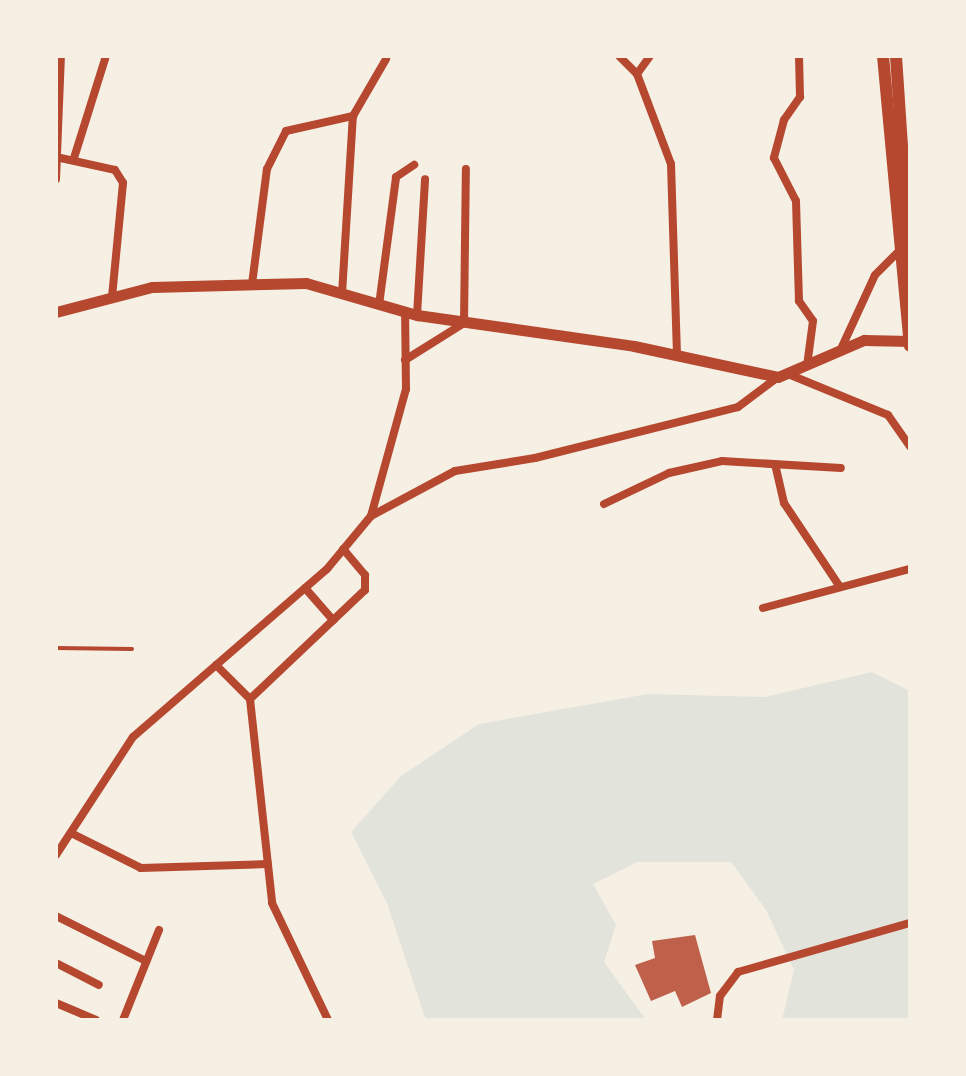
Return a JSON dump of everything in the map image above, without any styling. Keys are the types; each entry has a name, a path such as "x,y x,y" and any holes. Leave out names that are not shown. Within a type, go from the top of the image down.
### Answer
{"main road":[{"path":"883,56 909,343"},
{"path":"896,56 910,265"}],"street":[{"path":"56,179 61,56"},
{"path":"74,158 106,56"},
{"path":"619,56 637,74 671,164 677,353"},
{"path":"637,74 650,56"},
{"path":"799,56 800,97 784,120 774,158 796,201 799,301 813,321 807,366"},
{"path":"342,294 353,116 386,59"},
{"path":"252,284 267,169 286,131 353,116"},
{"path":"56,157 74,158 115,170 123,183 112,297"},
{"path":"379,305 396,177 414,165"},
{"path":"464,323 466,169"},
{"path":"371,516 406,389 405,360 425,179"},
{"path":"841,349 875,275 899,251"},
{"path":"56,312 152,287 306,283 411,314 677,353 783,376 888,415 910,447"},
{"path":"405,360 464,323"},
{"path":"56,855 133,737 305,588 371,516 455,471 535,458 738,407 783,376 841,349 886,337 909,343"},
{"path":"604,504 696,466 722,461 841,468"},
{"path":"775,464 784,503 840,587"},
{"path":"250,699 368,584 343,549"},
{"path":"763,608 910,569"},
{"path":"305,588 333,620"},
{"path":"216,665 250,699 272,903 328,1020"},
{"path":"71,833 141,868 268,864"},
{"path":"56,916 146,961"},
{"path":"717,1020 720,996 738,972 910,923"},
{"path":"123,1020 159,930"},
{"path":"56,963 99,985"},
{"path":"56,1003 82,1017 96,1020"}],"lane":[{"path":"56,648 132,649"}],"shaded area":[{"path":"872,672 910,691 910,1020 782,1020 794,970 766,910 731,862 637,862 593,884 616,925 604,962 646,1020 426,1020 387,903 351,832 401,776 479,724 648,694 765,697"}],"building":[{"path":"695,935 711,993 682,1007 675,991 651,1001 635,965 655,958 652,941"}]}
